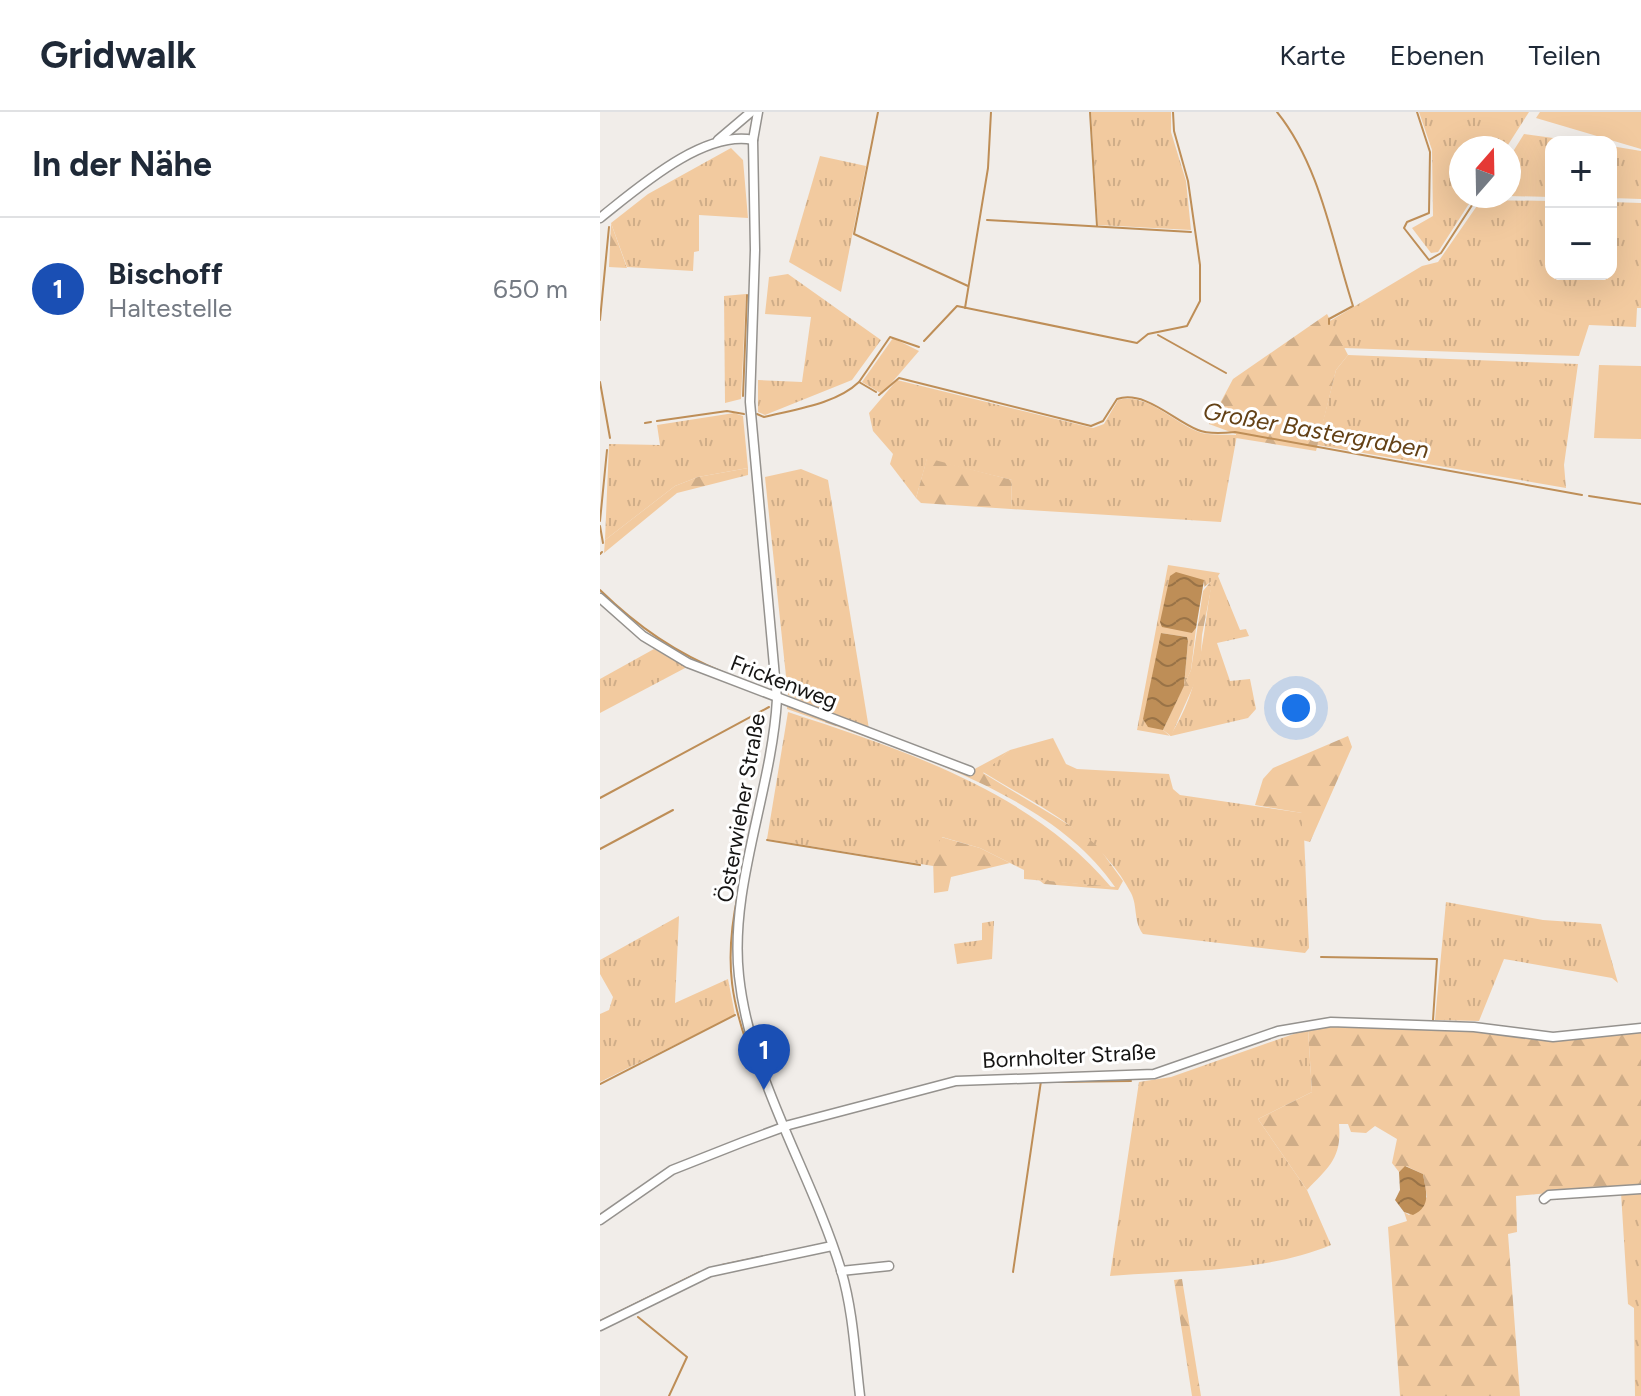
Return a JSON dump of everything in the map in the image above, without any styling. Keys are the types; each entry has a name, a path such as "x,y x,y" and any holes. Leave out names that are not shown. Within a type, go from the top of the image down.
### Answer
{"street":[{"path":"600,218 660,173 715,143 751,112"},
{"name":"Österwieher Straße","path":"758,112 753,140 755,250 750,402 777,699 771,757 742,904 738,957 747,1022 841,1271 860,1396"},
{"path":"732,130 755,130"},
{"path":"715,143 731,138 753,140"},
{"name":"Frickenweg","path":"600,598 659,647 777,699 970,771"},
{"name":"Bornholter Straße","path":"600,1220 672,1170 785,1126 956,1081 1154,1074 1278,1031 1308,1024 1354,1022 1474,1027 1553,1037 1641,1028"},
{"path":"1544,1199 1549,1195 1641,1189"},
{"path":"600,1326 710,1272 832,1246"},
{"path":"841,1271 889,1266"}],"green space":[{"path":"1091,112 1171,112 1171,132 1186,181 1191,230 1098,225"},
{"path":"1419,112 1529,112 1514,136 1449,136 1449,208 1466,208 1438,252 1431,253 1412,228 1433,216 1432,150"},
{"path":"1540,112 1641,112 1641,149 1617,142 1617,136 1597,136 1536,118"},
{"path":"1524,134 1545,137 1545,197 1521,196 1521,139"},
{"path":"1617,147 1641,151 1641,199 1617,198"},
{"path":"731,148 743,160 748,218 699,215 699,251 694,252 693,271 627,267 611,223 648,194"},
{"path":"820,156 866,166 841,292 789,262"},
{"path":"1521,201 1545,201 1545,280 1617,280 1617,202 1641,203 1641,308 1637,308 1636,327 1589,325 1579,356 1344,348 1330,321 1422,266 1438,262 1475,208 1521,208"},
{"path":"611,223 627,268 609,267"},
{"path":"788,274 881,340 852,380 765,415 758,412 758,380 802,382 811,317 765,314 769,277"},
{"path":"746,294 741,399 725,403 724,296"},
{"path":"1327,314 1348,355 1336,370 1316,451 1236,438 1236,434 1209,424 1233,379"},
{"path":"893,338 919,351 882,394 862,382"},
{"path":"1348,355 1578,364 1564,465 1566,488 1317,445 1336,370"},
{"path":"1599,365 1641,366 1641,439 1594,438"},
{"path":"897,380 1093,428 1104,424 1118,400 1139,400 1199,432 1237,435 1221,522 1011,509 1012,480 927,459 916,498 890,464 893,454 873,431 869,413"},
{"path":"734,413 743,416 748,468 698,477 675,486 605,540 609,444 660,445 657,425"},
{"path":"927,458 1012,480 1011,509 921,503 916,498"},
{"path":"748,468 748,475 677,493 604,553 605,540 675,486 698,477"},
{"path":"801,469 828,480 869,729 788,695 765,477"},
{"path":"1168,565 1220,573 1218,576 1240,630 1246,629 1249,636 1217,643 1230,681 1250,679 1256,709 1248,718 1170,736 1137,730","holes":["1204,580 1204,587 1212,581 1199,661 1189,699 1170,736 1163,730 1161,633 1187,637 1184,686 1191,670 1196,628 1192,633"]},
{"path":"1213,579 1202,635 1200,671 1171,736 1163,730 1191,670 1203,591"},
{"path":"654,649 687,667 600,713 600,679"},
{"path":"787,705 969,772 1010,750 983,773 1084,834 1099,848 1123,881 1118,890 1044,884 1039,880 1115,887 1087,853 1051,824 1010,799 966,776 787,709"},
{"path":"788,712 920,759 1004,799 1043,824 1079,853 1111,887 1024,879 1024,870 980,848 942,837 933,866 767,839"},
{"path":"1348,736 1352,747 1310,842 1302,840 1302,813 1255,805 1263,779 1273,768"},
{"path":"1053,738 1066,764 1077,769 1169,774 1173,789 1180,795 1303,813 1309,948 1305,953 1143,934 1131,893 1103,854 1046,809 983,772 1010,750"},
{"path":"941,837 980,848 1010,863 951,877 948,891 934,893 933,858"},
{"path":"1446,902 1543,920 1601,924 1618,983 1612,978 1504,959 1479,1021 1435,1020"},
{"path":"679,916 675,1003 728,979 735,1015 600,1082 600,1014 609,1010 613,997 600,974 600,960"},
{"path":"994,921 992,959 957,964 954,944 982,940 982,923"},
{"path":"1337,1025 1473,1031 1552,1041 1641,1032 1641,1185 1516,1196 1517,1232 1508,1234 1520,1396 1400,1396 1388,1227 1407,1221 1404,1212 1409,1215 1427,1197 1423,1174 1406,1166 1399,1172 1392,1163 1397,1139 1375,1126 1366,1133 1351,1132 1348,1124 1339,1124 1336,1154 1328,1168 1307,1190 1258,1119 1312,1092 1308,1029"},
{"path":"1308,1029 1312,1092 1258,1119 1307,1190 1331,1245 1250,1266 1110,1276 1139,1082 1171,1077"},
{"path":"1641,1191 1641,1396 1635,1396 1634,1308 1628,1304 1621,1193"},
{"path":"1182,1279 1201,1396 1192,1396 1174,1280"}],"water":[{"path":"1176,572 1204,580 1196,628 1192,633 1162,627 1160,622 1170,576"},
{"path":"1161,633 1187,637 1188,641 1184,686 1163,730 1148,727 1143,719"},
{"path":"1405,1166 1423,1174 1425,1203 1413,1215 1404,1212 1395,1200 1400,1190 1399,1172"}],"waterway":[{"path":"878,112 854,234 968,286"},
{"path":"965,308 988,168 991,112"},
{"path":"1090,112 1097,226"},
{"path":"924,341 957,306 1137,343 1148,334 1187,326 1200,301 1200,265 1188,181 1174,131 1173,112"},
{"path":"1277,112 1292,133 1314,180 1353,306 1329,319 1329,324"},
{"path":"1417,112 1430,152 1429,213 1407,222 1404,228 1429,260 1441,253 1470,208"},
{"path":"987,220 1191,232"},
{"path":"600,320 609,227"},
{"path":"743,396 747,295"},
{"path":"1158,335 1226,373"},
{"path":"859,382 890,337 919,347"},
{"name":"Großer Bastergraben","path":"879,395 899,378 1091,426 1103,421 1117,399 1127,397 1148,402 1202,431 1235,432 1582,495"},
{"name":"Großer Bastergraben","path":"600,382 610,438"},
{"name":"Großer Bastergraben","path":"757,414 764,417 815,405 839,396 859,382 876,392"},
{"name":"Großer Bastergraben","path":"657,421 727,411 744,414"},
{"name":"Großer Bastergraben","path":"645,423 651,422"},
{"path":"600,521 607,450"},
{"name":"Großer Bastergraben","path":"1589,496 1641,504"},
{"path":"600,526 603,543"},
{"path":"600,590 658,638 725,673"},
{"path":"600,798 769,707"},
{"path":"600,849 673,810"},
{"path":"767,840 920,865"},
{"path":"738,894 731,942 732,984 741,1026 757,1071"},
{"path":"1321,957 1437,959 1433,1020"},
{"path":"600,1084 735,1015"},
{"path":"1013,1272 1041,1081"},
{"path":"1053,1082 1131,1081"},
{"path":"722,1265 775,1254"},
{"path":"600,1321 700,1272"},
{"path":"638,1317 687,1357 669,1396"}],"place":[{"name":"Bischoff","path":"764,1090"}]}
